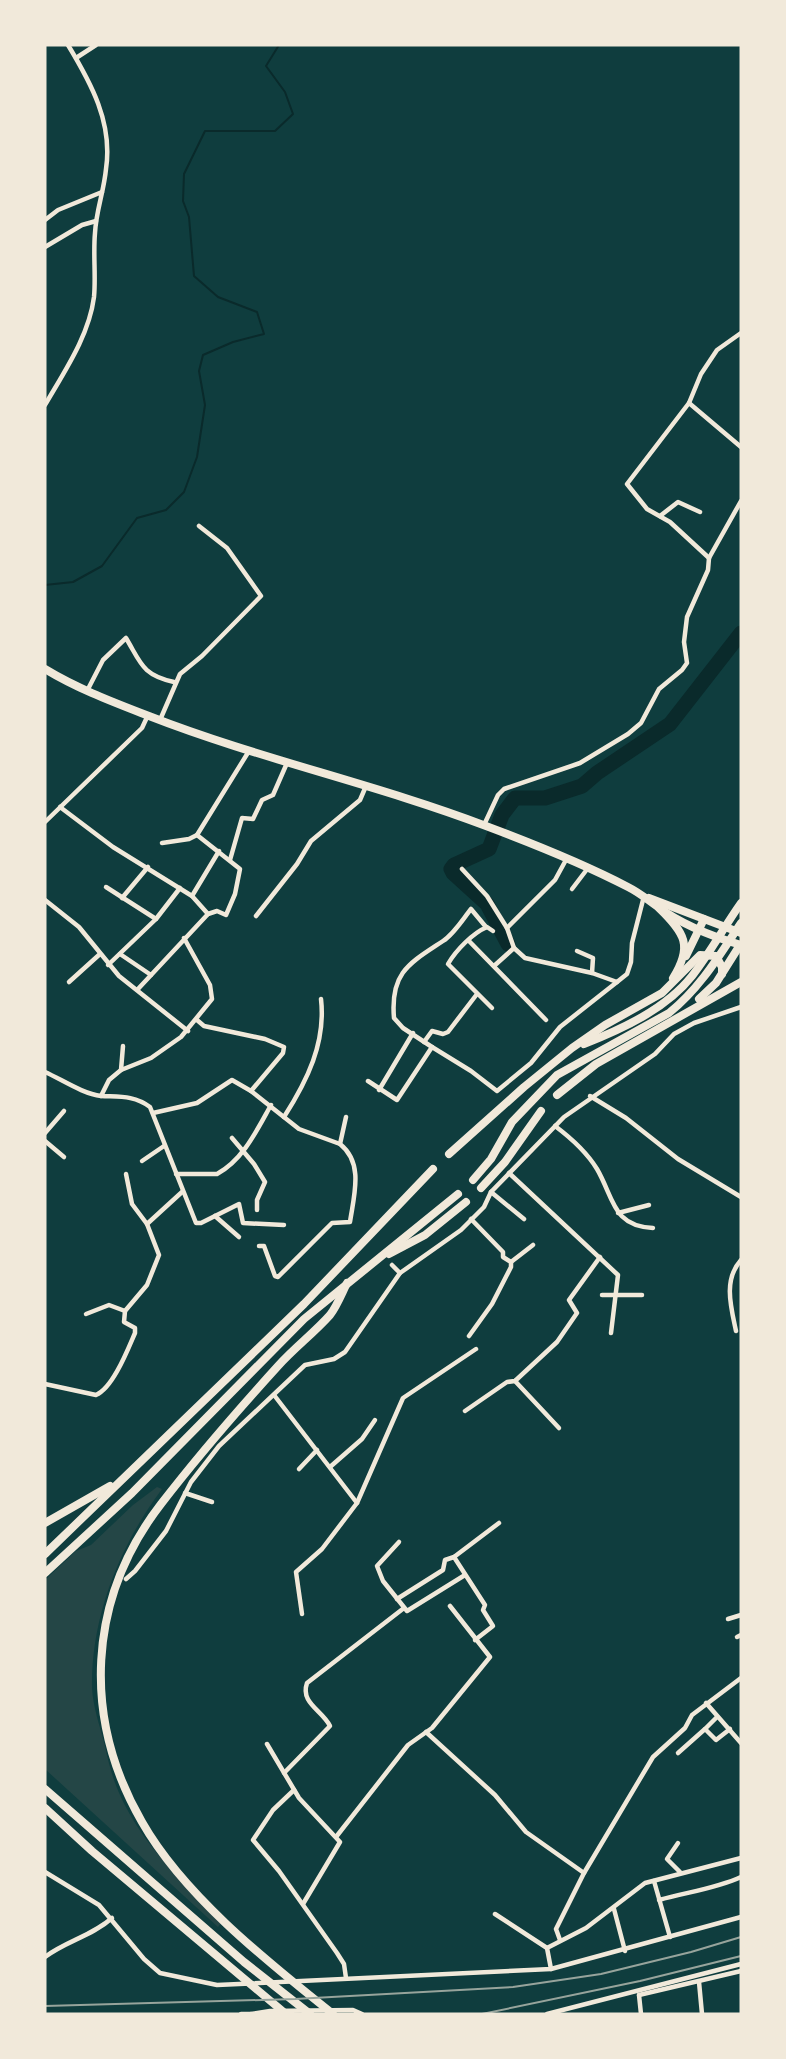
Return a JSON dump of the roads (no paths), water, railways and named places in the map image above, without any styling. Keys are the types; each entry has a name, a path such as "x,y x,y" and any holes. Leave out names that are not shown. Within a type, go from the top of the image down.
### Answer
{"highway":[{"path":"45,669 86,691 160,720 504,833 567,858 660,904 699,928 741,944 709,991 683,1014"},
{"path":"473,1180 491,1159 512,1122 557,1075 629,1030 678,992 692,977 741,903"},
{"path":"660,904 741,933"},
{"path":"660,904 677,925 685,942 681,965"},
{"path":"667,989 704,919"},
{"path":"572,1048 629,1030 669,1012 700,984 741,924"},
{"path":"449,1154 572,1048 605,1024 667,989 694,960 705,953 716,956 722,966 722,975"},
{"path":"557,1095 589,1068 741,982"},
{"path":"481,1188 505,1162 542,1111"},
{"path":"45,1554 119,1480 304,1304 433,1169"},
{"path":"45,1573 132,1493 304,1319 458,1194"},
{"path":"375,1260 425,1235 466,1202"},
{"path":"333,2014 261,1956 199,1894 164,1855 142,1823 118,1772 109,1745 100,1694 100,1658 104,1631 117,1584 148,1522 224,1426 285,1358 332,1313 347,1283"},
{"path":"45,1523 119,1480"},
{"path":"45,1789 244,1962 310,2014"},
{"path":"45,1808 235,1973 286,2014"}],"street":[{"path":"45,405 86,329 91,312 92,222 102,192 108,142 104,121 68,45"},
{"path":"76,58 96,45"},
{"path":"45,220 58,210 102,192"},
{"path":"45,248 92,222"},
{"path":"709,558 670,522 647,509 627,484 689,403 701,374 717,350 741,333"},
{"path":"689,403 741,447"},
{"path":"486,826 498,795 504,789 580,763 628,735 641,723 659,689 687,663 684,642 687,616 708,570 709,558 741,501"},
{"path":"660,516 678,502 700,512"},
{"path":"160,720 174,682 261,596 227,548 199,526"},
{"path":"86,691 104,660 126,638 140,664 162,679 174,682"},
{"path":"45,822 142,728 148,715"},
{"path":"162,843 189,839 196,835 249,751"},
{"path":"230,860 242,818 253,819 262,800 273,795 287,763"},
{"path":"256,916 297,864 311,841 360,800 366,786"},
{"path":"60,807 113,847 192,896 208,914"},
{"path":"138,989 183,938 208,914 216,911 226,915 231,906 240,869 196,835"},
{"path":"192,896 219,851"},
{"path":"507,928 555,880 567,858"},
{"path":"122,898 148,867"},
{"path":"572,889 588,868"},
{"path":"462,869 487,896 507,928 514,948 525,958 592,973 616,982"},
{"path":"106,887 156,919"},
{"path":"108,965 156,919 180,888"},
{"path":"493,931 486,927 471,909 445,940 419,955 405,968 396,992 394,1016 403,1028 471,1071 497,1091 531,1063 560,1027 627,974 631,962 632,943 646,897"},
{"path":"45,900 79,927 118,976 138,989 188,1031"},
{"path":"486,927 469,941 448,964 492,1008"},
{"path":"101,1096 109,1080 121,1070 151,1058 188,1031 210,1003 213,994 183,938"},
{"path":"469,941 546,1020"},
{"path":"494,966 514,948"},
{"path":"577,951 593,958 592,973"},
{"path":"69,982 100,954"},
{"path":"120,954 151,975"},
{"path":"424,1042 432,1031 443,1034 448,1032 477,994"},
{"path":"284,1117 301,1090 313,1064 323,1015 321,999"},
{"path":"126,1580 166,1531 199,1469 219,1446 305,1365 334,1359 345,1352 400,1273 461,1230 484,1207 491,1192 555,1126 590,1096 655,1054 674,1034 684,1028 741,1007"},
{"path":"197,1020 204,1026 265,1039 284,1047 283,1053 251,1091"},
{"path":"379,1090 412,1033"},
{"path":"121,1070 123,1046"},
{"path":"368,1081 394,1100 400,1098 432,1047"},
{"path":"45,1072 101,1096 121,1095 144,1102 153,1113 196,1223 239,1204 243,1223 284,1225"},
{"path":"153,1113 197,1103 232,1080 251,1091 306,1133 340,1144 350,1152 354,1161 356,1186 350,1222 332,1222 280,1276 275,1276 265,1248 259,1246"},
{"path":"590,1096 626,1118 678,1159 741,1197"},
{"path":"176,1174 216,1174 243,1152 271,1106"},
{"path":"45,1133 64,1111"},
{"path":"340,1144 346,1117"},
{"path":"555,1126 581,1149 597,1170 618,1213 628,1222 653,1228"},
{"path":"232,1138 266,1182 257,1200 257,1210"},
{"path":"45,1141 64,1156"},
{"path":"142,1161 164,1146"},
{"path":"509,1173 618,1275 611,1333"},
{"path":"45,1384 92,1395 103,1391 117,1371 135,1333 135,1328 124,1322 125,1311 147,1285 159,1255 147,1224 132,1204 126,1174"},
{"path":"147,1224 182,1192"},
{"path":"491,1192 524,1219"},
{"path":"618,1213 649,1205"},
{"path":"215,1216 239,1237"},
{"path":"471,1219 503,1252 503,1257 511,1262"},
{"path":"469,1336 492,1304 511,1267 511,1262 533,1245"},
{"path":"465,1411 507,1382 515,1381 557,1342 578,1311 569,1300 600,1257"},
{"path":"736,1331 730,1286 734,1268 741,1260"},
{"path":"392,1265 400,1273"},
{"path":"602,1295 642,1295"},
{"path":"86,1314 109,1305 125,1311"},
{"path":"302,1614 296,1572 322,1549 357,1503 400,1401 476,1349"},
{"path":"515,1381 559,1428"},
{"path":"274,1395 357,1503"},
{"path":"330,1467 362,1438 375,1420"},
{"path":"299,1469 317,1450"},
{"path":"185,1493 212,1502"},
{"path":"397,1599 443,1570 444,1560 454,1557 499,1523"},
{"path":"399,1542 392,1552 377,1564 383,1581 404,1608 409,1611 465,1575"},
{"path":"454,1557 485,1605 483,1610 494,1626 475,1640"},
{"path":"336,1837 408,1745 432,1728 490,1658 450,1606"},
{"path":"284,1773 330,1726 307,1699 304,1690 307,1683 404,1608"},
{"path":"728,1619 741,1615"},
{"path":"560,1940 556,1929 584,1873 653,1757 706,1703 741,1678"},
{"path":"706,1703 741,1743"},
{"path":"678,1754 717,1717"},
{"path":"705,1729 716,1740 730,1729"},
{"path":"426,1732 495,1795 526,1832 584,1873"},
{"path":"267,1744 294,1790 340,1842 303,1904"},
{"path":"294,1790 273,1810 253,1840 303,1904 344,1964 346,1978"},
{"path":"678,1843 668,1859 680,1872"},
{"path":"547,1948 586,1928 614,1909 645,1883 680,1872 741,1858"},
{"path":"45,1872 99,1905 144,1959 165,1976 234,1986 346,1978 551,1969 626,1951 741,1917"},
{"path":"659,1900 697,1889 707,1889 741,1877"},
{"path":"654,1881 670,1937"},
{"path":"614,1909 626,1951"},
{"path":"495,1914 536,1944 547,1948"},
{"path":"45,1957 60,1947 99,1930 112,1918"},
{"path":"547,1948 551,1969"},
{"path":"639,1994 741,1964"},
{"path":"547,2014 741,1971"},
{"path":"699,1982 702,2014"},
{"path":"639,1994 641,2014"},
{"path":"578,2007 578,2014"},
{"path":"241,2014 270,2011 353,2010 362,2014"}],"waterway":[{"path":"45,585 73,582 102,566 137,518 166,510 184,492 197,457 205,405 199,371 203,355 233,342 264,334 257,312 218,297 194,276 189,217 183,201 184,174 205,131 275,131 293,114 285,92 266,66 279,45"},
{"path":"508,944 487,904 451,869 454,865 489,849 502,815 515,798 545,798 582,786 597,773 670,724 741,633"}],"railway":[{"path":"45,2006 295,1999 513,1987 601,1974 741,1937"},
{"path":"482,2014 640,1981 741,1956"}]}
